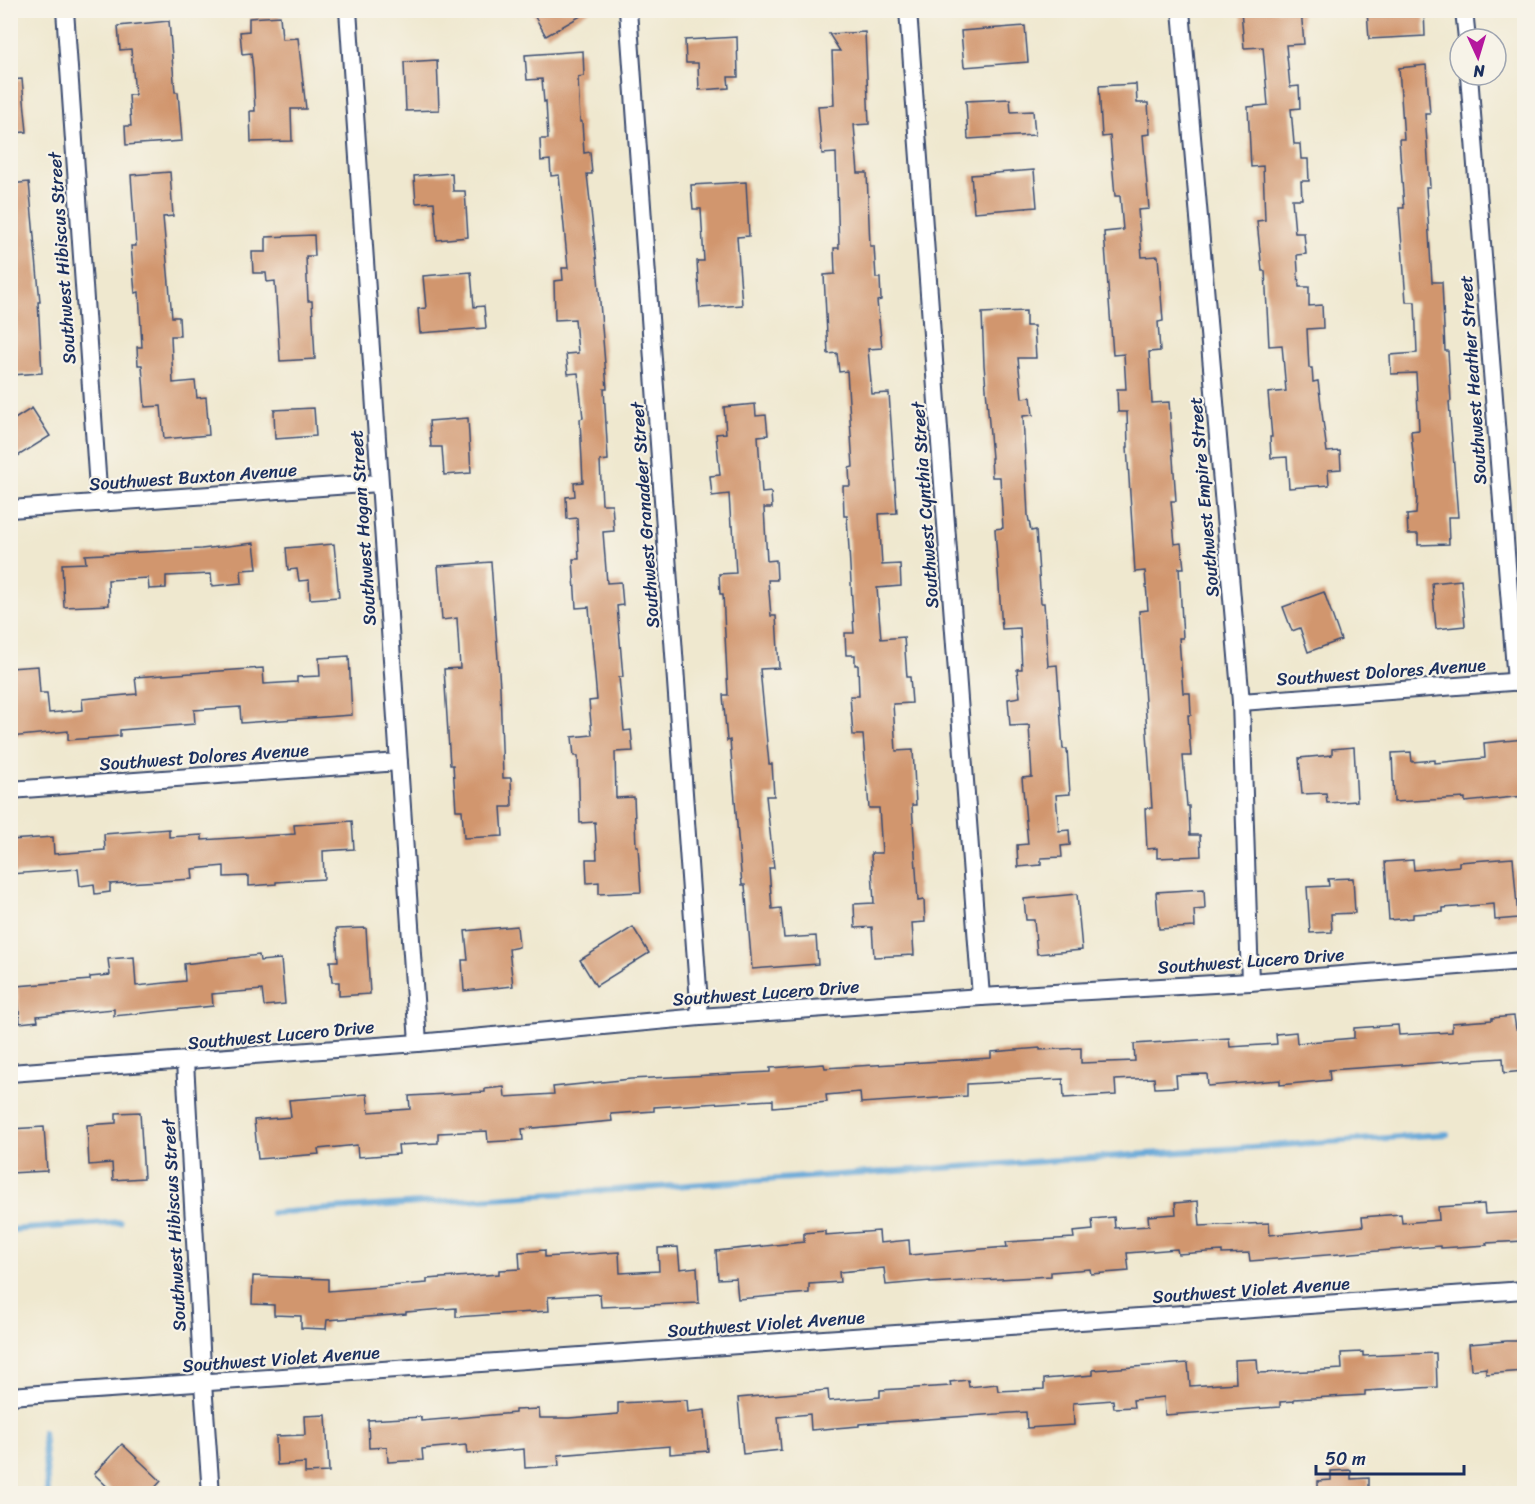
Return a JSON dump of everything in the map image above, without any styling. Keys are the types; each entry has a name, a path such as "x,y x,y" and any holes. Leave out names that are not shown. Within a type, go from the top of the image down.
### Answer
{"street":[{"name":"Southwest Hibiscus Street","path":"65,10 99,503"},
{"name":"Southwest Hogan Street","path":"348,10 418,1044"},
{"name":"Southwest Granadeer Street","path":"628,10 700,1017"},
{"name":"Southwest Cynthia Street","path":"908,10 981,997"},
{"name":"Southwest Empire Street","path":"1181,10 1241,702 1250,982"},
{"path":"1464,10 1466,27"},
{"name":"Southwest Heather Street","path":"1470,87 1520,682"},
{"name":"Southwest Buxton Avenue","path":"10,509 379,483"},
{"name":"Southwest Dolores Avenue","path":"1241,702 1520,682"},
{"name":"Southwest Dolores Avenue","path":"10,790 399,762"},
{"name":"Southwest Lucero Drive","path":"10,1073 418,1044 700,1017 981,997 1250,982 1524,961"},
{"name":"Southwest Hibiscus Street","path":"184,1062 203,1384 212,1494"},
{"name":"Southwest Violet Avenue","path":"10,1396 1524,1290"}],"building":[{"path":"531,10 591,10 546,36"},
{"path":"1241,10 1301,10 1304,44 1286,45 1290,87 1299,86 1300,108 1291,109 1294,144 1300,144 1301,159 1308,159 1309,181 1301,181 1302,199 1292,199 1295,233 1304,233 1306,254 1297,255 1299,287 1309,287 1309,306 1322,305 1323,328 1307,329 1309,368 1312,368 1313,382 1318,381 1327,452 1340,451 1341,469 1328,470 1329,485 1289,488 1287,457 1271,458 1270,437 1272,437 1268,393 1286,391 1282,345 1269,346 1265,271 1262,271 1257,221 1265,220 1263,166 1251,167 1248,107 1268,105 1263,47 1244,48"},
{"path":"1367,10 1424,10 1425,36 1369,39"},
{"path":"280,16 282,39 298,38 306,109 291,109 292,141 251,142 250,111 255,111 253,69 251,53 242,54 240,32 249,31 249,18"},
{"path":"169,21 182,141 126,145 125,126 131,126 129,95 135,95 131,49 120,50 118,26"},
{"path":"1025,26 1028,62 964,67 961,31"},
{"path":"865,32 869,124 854,125 858,173 867,173 870,246 874,246 876,278 880,278 881,300 877,301 882,348 868,349 872,394 889,393 897,513 879,514 882,565 900,564 901,586 877,588 881,639 904,637 907,677 910,677 912,703 893,704 896,751 913,750 916,805 912,805 918,901 924,900 925,922 912,923 914,955 874,957 872,927 855,928 854,904 874,903 871,853 882,853 879,808 869,808 863,735 853,735 850,696 859,696 858,665 855,665 855,655 846,655 845,633 854,633 843,486 850,486 849,468 853,467 847,371 839,372 837,353 828,354 824,275 835,274 834,248 839,248 836,153 822,154 818,106 834,105 832,51 840,51 829,34"},
{"path":"737,37 738,77 728,77 729,88 699,90 698,63 686,63 685,40"},
{"path":"583,51 584,76 578,77 580,122 582,122 584,153 590,152 592,174 587,174 607,389 604,389 608,460 600,461 602,504 612,504 614,531 603,532 607,583 621,582 623,605 617,606 623,677 619,677 624,731 631,730 633,751 615,752 616,798 634,797 641,892 599,894 599,882 587,883 586,859 597,859 595,822 580,823 578,756 574,756 572,737 592,735 589,701 597,700 589,607 576,608 573,559 579,559 577,518 567,519 566,497 575,496 574,483 583,482 580,419 583,418 578,373 568,374 566,354 578,353 575,319 555,320 554,281 563,280 562,268 568,268 559,175 551,176 550,160 541,161 540,139 548,139 546,101 544,102 542,79 527,80 525,55"},
{"path":"437,60 439,110 406,111 404,62"},
{"path":"1426,65 1430,114 1425,114 1430,187 1426,187 1432,282 1442,282 1458,517 1448,517 1449,544 1418,545 1418,534 1408,534 1407,515 1416,514 1417,498 1411,431 1419,430 1416,373 1391,374 1390,355 1417,353 1415,302 1406,302 1399,208 1404,208 1399,139 1404,139 1399,68"},
{"path":"22,79 27,132 10,133 10,80"},
{"path":"1136,84 1137,103 1148,103 1150,134 1143,135 1149,209 1138,210 1142,257 1158,256 1163,321 1158,322 1160,351 1149,352 1152,403 1169,402 1176,501 1171,501 1175,544 1181,543 1184,568 1179,568 1183,638 1179,638 1183,693 1190,693 1191,715 1188,715 1191,756 1183,756 1190,835 1200,835 1201,856 1157,858 1157,848 1147,849 1145,808 1152,808 1139,611 1148,610 1145,571 1135,572 1127,412 1118,412 1117,389 1126,389 1124,354 1113,355 1104,232 1123,230 1120,196 1115,196 1110,136 1102,137 1099,86"},
{"path":"1010,99 1011,112 1033,111 1035,135 968,139 966,101"},
{"path":"1034,170 1037,207 974,212 971,175"},
{"path":"170,172 173,216 163,217 172,317 179,317 180,336 171,336 173,383 195,381 197,398 206,397 209,435 164,439 161,406 145,407 142,365 138,365 137,347 142,347 139,292 135,293 131,246 136,246 131,175"},
{"path":"452,173 453,191 465,191 468,237 437,240 434,202 416,203 414,176"},
{"path":"29,182 40,302 38,302 42,373 11,375 10,184"},
{"path":"746,182 749,236 737,237 742,305 700,308 697,261 704,261 701,209 693,209 691,185"},
{"path":"314,235 315,256 306,256 308,301 312,301 315,359 280,361 275,281 267,282 266,273 253,273 252,252 266,252 266,237"},
{"path":"471,272 474,307 484,306 486,328 420,333 418,309 426,308 423,276"},
{"path":"1026,311 1026,326 1034,326 1036,358 1018,358 1022,398 1031,397 1033,415 1023,416 1028,516 1031,531 1036,530 1048,666 1057,665 1063,749 1067,749 1070,794 1056,795 1059,831 1069,830 1070,845 1061,846 1062,857 1041,858 1041,865 1018,867 1017,845 1028,844 1022,778 1032,777 1029,725 1010,726 1008,699 1020,697 1017,669 1022,669 1020,628 1002,629 995,529 1003,528 1000,477 992,477 982,313"},
{"path":"755,404 756,416 766,415 768,435 758,436 762,493 771,492 772,508 764,508 767,561 776,560 777,580 768,580 771,616 776,616 779,668 760,669 774,796 766,796 774,868 769,868 772,909 781,908 784,938 816,936 818,964 752,969 745,885 742,885 730,740 727,741 723,695 728,695 723,594 720,594 719,574 736,573 733,526 731,526 729,494 712,496 710,476 720,475 716,434 726,433 724,407"},
{"path":"32,408 50,436 10,461 10,422"},
{"path":"314,408 316,436 275,439 274,410"},
{"path":"468,418 471,473 444,475 442,447 431,447 429,421"},
{"path":"254,543 257,569 241,570 242,583 212,586 211,574 166,576 166,588 149,589 148,578 108,580 109,605 64,607 62,564 86,563 85,555 201,549"},
{"path":"334,544 339,597 310,599 309,580 299,581 297,569 288,570 286,548"},
{"path":"491,562 500,687 503,778 511,778 512,807 501,807 503,836 464,838 462,810 456,810 453,765 450,765 444,669 460,668 457,618 442,620 438,566"},
{"path":"1461,580 1465,626 1436,629 1432,583"},
{"path":"1324,592 1341,640 1308,652 1300,628 1292,631 1283,607"},
{"path":"349,656 352,715 241,723 240,707 194,710 195,724 120,730 120,736 68,740 68,731 10,737 10,668 38,666 40,693 47,693 49,713 83,710 82,699 137,694 135,677 263,668 264,684 297,682 297,677 320,676 319,658"},
{"path":"1524,739 1524,796 1465,802 1465,798 1394,802 1392,753 1411,752 1412,762 1435,760 1435,763 1485,758 1484,743"},
{"path":"1354,747 1357,801 1327,803 1326,793 1302,794 1299,758 1332,755 1332,749"},
{"path":"352,821 354,849 323,851 324,879 249,886 249,876 224,877 224,866 192,869 193,879 110,884 110,892 95,894 94,884 80,886 78,869 10,874 10,840 53,837 54,854 105,850 104,834 169,829 169,837 202,835 202,840 295,834 294,825"},
{"path":"1513,858 1518,918 1495,920 1494,904 1443,908 1443,912 1413,914 1413,918 1389,920 1385,862 1413,860 1414,870 1459,866 1459,862"},
{"path":"1353,878 1355,913 1331,914 1332,932 1310,933 1307,887 1329,886 1328,879"},
{"path":"1204,889 1205,909 1194,910 1195,927 1159,929 1156,892"},
{"path":"1077,894 1082,950 1037,954 1034,920 1026,920 1024,899"},
{"path":"517,926 519,947 509,949 513,986 464,991 462,960 468,960 465,931"},
{"path":"633,927 649,953 596,986 580,960"},
{"path":"366,928 370,994 339,996 339,982 332,982 330,961 338,961 336,929"},
{"path":"259,955 260,961 281,959 285,1004 264,1006 262,990 212,994 213,1006 114,1016 114,1009 37,1016 38,1021 20,1023 17,986 90,980 90,977 110,975 108,959 134,957 136,986 185,981 184,964"},
{"path":"1514,1016 1516,1029 1524,1028 1524,1071 1504,1073 1503,1058 1329,1070 1330,1080 1280,1085 1280,1080 1208,1086 1207,1074 1176,1075 1177,1087 1155,1088 1154,1078 1115,1080 1116,1095 1064,1098 1063,1079 967,1084 967,1096 861,1103 860,1092 826,1095 827,1102 773,1107 773,1100 654,1107 654,1111 611,1114 612,1121 522,1129 523,1140 488,1142 487,1131 438,1133 438,1143 398,1145 399,1154 358,1157 357,1145 318,1149 319,1154 258,1159 254,1120 291,1117 289,1100 367,1094 369,1112 410,1109 409,1096 485,1092 485,1089 504,1087 505,1097 554,1094 553,1087 631,1079 770,1072 770,1068 824,1064 825,1068 991,1058 991,1052 1040,1048 1040,1050 1081,1048 1081,1063 1135,1061 1134,1044 1229,1038 1230,1047 1277,1044 1276,1034 1296,1032 1297,1043 1354,1038 1354,1028 1398,1025 1399,1035 1452,1032 1452,1023"},
{"path":"140,1112 144,1178 113,1180 112,1163 89,1165 87,1125 116,1123 116,1113"},
{"path":"44,1127 47,1171 10,1173 10,1129"},
{"path":"1198,1201 1200,1226 1269,1223 1270,1235 1363,1226 1362,1217 1401,1214 1402,1223 1439,1220 1438,1207 1484,1204 1485,1214 1524,1212 1524,1241 1250,1261 1249,1253 1222,1254 1222,1251 1178,1254 1177,1249 1127,1253 1129,1271 1091,1274 1090,1269 1051,1272 1051,1276 886,1285 884,1268 839,1272 840,1282 809,1284 809,1293 738,1299 736,1278 718,1279 716,1251 804,1242 804,1233 825,1231 825,1235 879,1231 880,1243 909,1240 910,1255 1007,1247 1006,1242 1074,1238 1073,1232 1093,1230 1092,1219 1114,1217 1115,1228 1149,1226 1148,1216 1176,1214 1175,1203"},
{"path":"678,1247 680,1269 697,1267 699,1303 601,1307 600,1294 548,1297 549,1311 456,1317 456,1308 406,1312 406,1314 327,1320 326,1329 301,1328 301,1316 274,1315 274,1305 252,1304 253,1276 328,1279 328,1291 427,1283 427,1279 499,1274 499,1270 520,1269 519,1252 545,1250 545,1257 619,1252 620,1273 659,1271 658,1248"},
{"path":"1524,1341 1524,1371 1486,1374 1486,1368 1471,1370 1469,1344"},
{"path":"1363,1352 1363,1356 1436,1353 1437,1387 1365,1391 1365,1395 1294,1399 1294,1401 1280,1402 1280,1407 1165,1415 1164,1397 1133,1400 1134,1407 1114,1408 1113,1400 1073,1403 1074,1425 1027,1428 1026,1412 859,1424 859,1426 811,1430 810,1414 778,1417 781,1450 743,1454 738,1398 828,1390 829,1401 880,1397 880,1390 951,1386 950,1382 968,1380 969,1387 997,1384 998,1391 1044,1389 1044,1379 1093,1375 1093,1370 1188,1363 1190,1386 1236,1383 1235,1360 1257,1359 1258,1373 1342,1369 1341,1353"},
{"path":"687,1400 688,1412 705,1410 708,1451 670,1454 670,1446 558,1455 559,1466 525,1468 524,1449 467,1454 466,1445 422,1449 423,1460 388,1462 387,1447 369,1448 368,1420 421,1417 421,1421 539,1409 540,1418 569,1418 618,1414 618,1403"},
{"path":"326,1415 329,1472 305,1473 305,1463 277,1465 276,1436 305,1435 304,1416"},
{"path":"122,1444 161,1481 149,1494 115,1494 94,1474"},
{"path":"1351,1470 1351,1479 1369,1478 1369,1494 1318,1494 1318,1481 1331,1480 1331,1471"}],"waterway":[{"path":"272,1213 1447,1134"},
{"path":"10,1230 120,1222"},
{"path":"43,1432 48,1494"}]}
